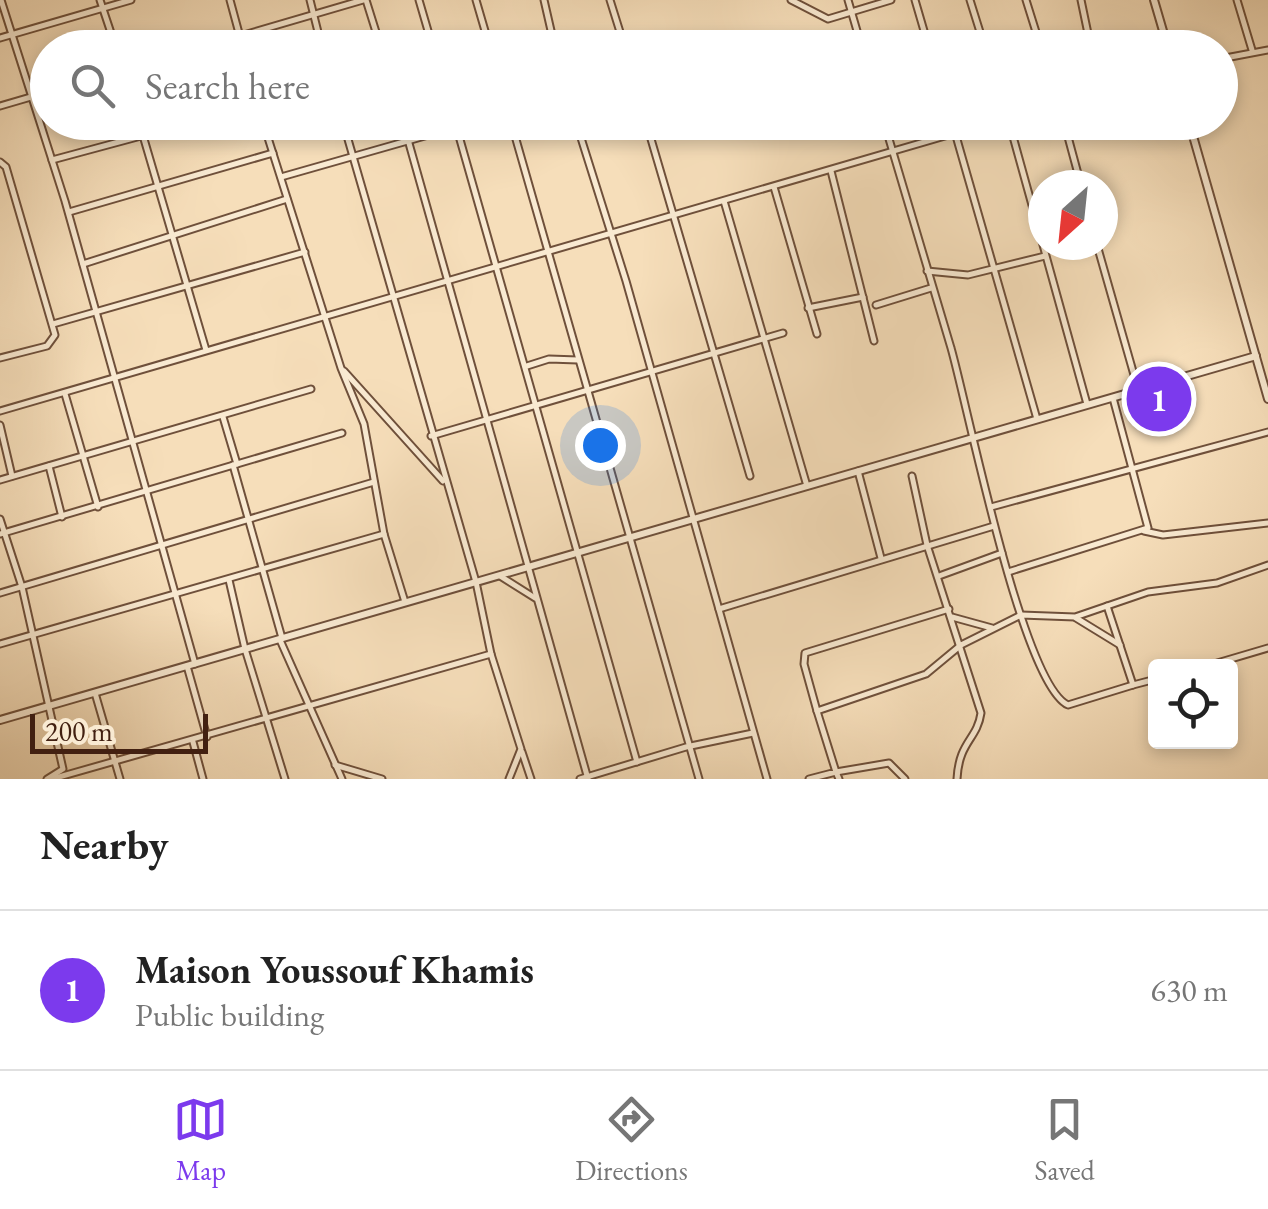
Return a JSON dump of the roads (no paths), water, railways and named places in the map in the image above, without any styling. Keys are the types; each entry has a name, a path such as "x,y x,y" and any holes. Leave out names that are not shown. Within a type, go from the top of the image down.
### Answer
{"street":[{"path":"1,0 30,88"},
{"path":"100,0 110,30"},
{"path":"0,38 131,0"},
{"path":"230,0 239,30"},
{"path":"310,0 318,30"},
{"path":"256,30 364,0 375,30"},
{"path":"420,0 428,30"},
{"path":"476,0 485,30"},
{"path":"544,0 551,30"},
{"path":"610,0 619,30"},
{"path":"791,0 818,17 836,18 891,0"},
{"path":"848,0 856,30"},
{"path":"915,0 924,30"},
{"path":"970,0 979,30"},
{"path":"1026,0 1035,30"},
{"path":"1081,0 1087,30"},
{"path":"1154,0 1163,30"},
{"path":"1237,0 1252,50"},
{"path":"1238,54 1268,50"},
{"path":"0,106 30,97"},
{"path":"46,140 177,596 207,738"},
{"path":"52,160 129,140"},
{"path":"145,140 206,351"},
{"path":"269,140 324,316 364,424 384,534 405,602"},
{"path":"348,140 476,582 491,654 531,779"},
{"path":"281,177 414,140"},
{"path":"460,140 637,762"},
{"path":"516,140 686,747 699,779"},
{"path":"581,140 652,373 767,779"},
{"path":"651,140 750,476"},
{"path":"890,140 1002,553 1021,615 1060,701 1068,705 1148,681"},
{"path":"673,213 936,140"},
{"path":"957,140 1037,418"},
{"path":"1014,140 1028,193"},
{"path":"1069,140 1077,170"},
{"path":"1194,140 1268,399"},
{"path":"408,142 585,778 686,747 753,733"},
{"path":"68,212 273,152"},
{"path":"0,162 6,167 54,335 46,346 0,358"},
{"path":"831,171 874,340"},
{"path":"774,187 817,334"},
{"path":"0,411 734,198"},
{"path":"83,264 287,199"},
{"path":"724,201 808,486"},
{"path":"53,324 305,252"},
{"path":"926,271 968,275 1028,259"},
{"path":"1046,260 1087,404"},
{"path":"1101,260 1138,389"},
{"path":"876,306 931,288"},
{"path":"808,308 863,296"},
{"path":"431,436 783,334"},
{"path":"0,720 1256,356"},
{"path":"527,366 550,359 578,360"},
{"path":"342,368 449,489"},
{"path":"0,480 311,389"},
{"path":"65,393 98,507"},
{"path":"1112,397 1130,470 1149,522 1144,532"},
{"path":"223,416 281,639 308,709 342,779"},
{"path":"0,425 12,476"},
{"path":"990,507 1268,432"},
{"path":"2,533 342,433"},
{"path":"49,466 62,517"},
{"path":"858,471 881,558"},
{"path":"912,476 927,545 981,717 960,750 958,779"},
{"path":"0,593 374,482"},
{"path":"0,519 22,586 52,705 64,769 50,779"},
{"path":"1008,572 1144,532 1163,535 1268,523"},
{"path":"719,609 994,526"},
{"path":"0,644 384,534"},
{"path":"940,576 1002,553"},
{"path":"817,711 926,674 961,646 1021,615 1076,617 1148,592 1218,583 1268,565"},
{"path":"499,575 535,598"},
{"path":"229,580 245,649 285,779"},
{"path":"1107,606 1133,685"},
{"path":"837,775 804,664 806,653 949,609"},
{"path":"952,617 992,628"},
{"path":"1076,617 1120,645"},
{"path":"1231,659 1268,648"},
{"path":"50,779 116,764 491,654"},
{"path":"94,693 120,779"},
{"path":"193,742 203,779"},
{"path":"509,779 521,749"},
{"path":"809,779 889,763 904,779"},
{"path":"335,764 382,779"}],"place":[{"name":"Maison Youssouf Khamis","path":"1159,399"}]}
